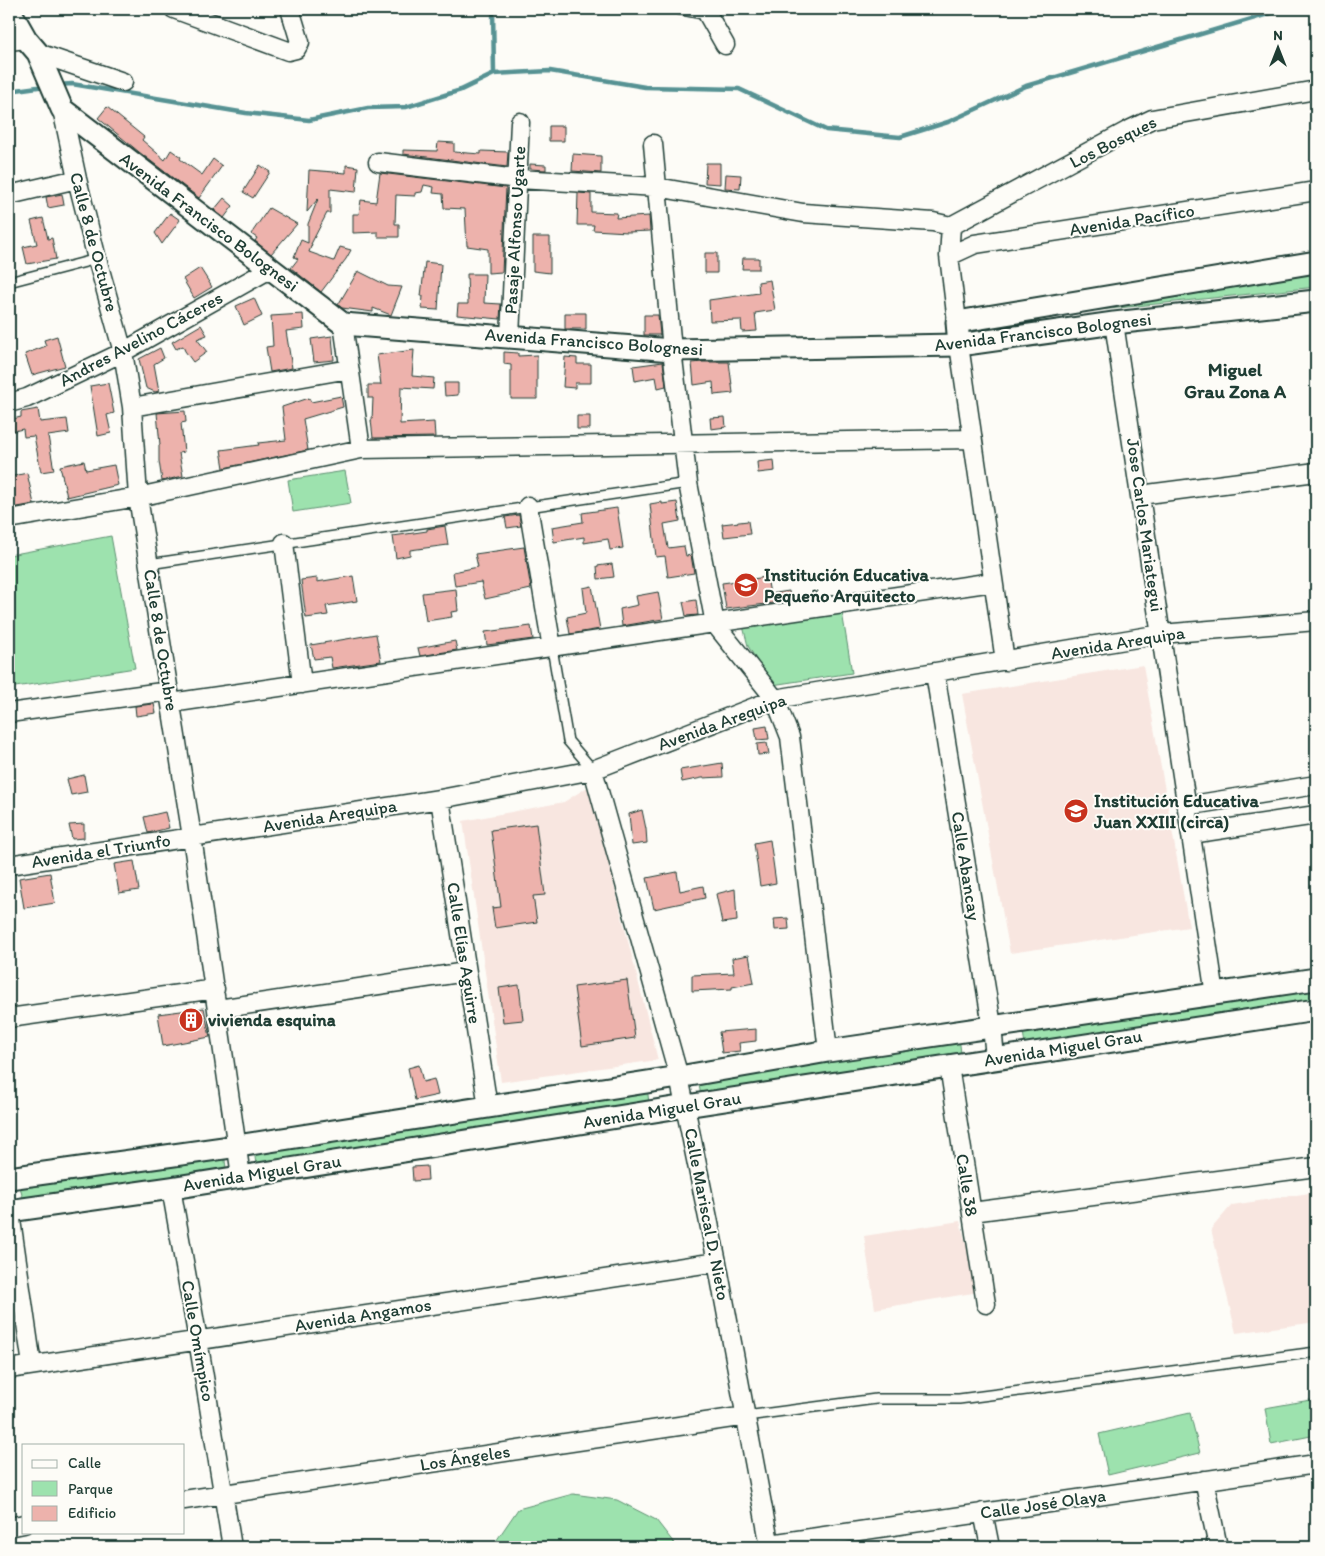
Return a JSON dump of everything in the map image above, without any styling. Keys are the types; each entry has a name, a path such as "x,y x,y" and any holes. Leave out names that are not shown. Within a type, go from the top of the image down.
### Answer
{"street":[{"path":"9,9 29,51 62,108"},
{"path":"174,9 288,51 296,50 300,42 290,9"},
{"path":"707,12 725,45"},
{"path":"29,51 123,82"},
{"name":"Los Bosques","path":"951,226 1152,119 1316,90"},
{"name":"Calle 8 de Octubre","path":"62,108 97,260 123,352 132,407 138,497 192,837 241,1176"},
{"name":"Avenida Francisco Bolognesi","path":"62,108 343,324 672,350 959,345 1114,323 1316,302"},
{"name":"Pasaje Alfonso Ugarte","path":"510,337 520,122"},
{"path":"653,144 672,350 688,484 715,624 775,700 790,737 828,1051"},
{"path":"378,162 518,179 657,187 803,213 933,222 951,226 949,256 959,345 1005,661"},
{"path":"9,195 77,179"},
{"name":"Avenida Pacífico","path":"949,256 975,244 1316,191"},
{"name":"Avenida Francisco Bolognesi","path":"957,322 1316,262"},
{"name":"Andres Avelino Cáceres","path":"9,403 26,398 123,352 270,269"},
{"name":"Jose Carlos Mariategui","path":"1114,323 1215,995"},
{"path":"343,324 361,449"},
{"path":"132,407 349,369"},
{"path":"9,519 138,497 361,449 972,440"},
{"path":"1140,495 1316,472"},
{"path":"528,506 552,648"},
{"path":"284,543 302,684"},
{"path":"9,713 302,684 993,582"},
{"name":"Avenida Arequipa","path":"192,837 440,799 593,770 775,700 1161,634 1316,621"},
{"name":"Calle Abancay","path":"935,673 992,1026 995,1058"},
{"name":"Calle Mariscal D. Nieto","path":"593,770 680,1077 770,1545"},
{"path":"1186,806 1316,785"},
{"name":"Calle Elías Aguirre","path":"440,799 488,1107"},
{"path":"1191,834 1316,815"},
{"name":"Avenida el Triunfo","path":"9,865 192,837"},
{"path":"218,1009 466,972"},
{"name":"Avenida Miguel Grau","path":"9,1178 238,1146 680,1077 828,1051 1316,979"},
{"path":"9,1018 215,989"},
{"name":"Avenida Miguel Grau","path":"9,1210 171,1188 686,1106 1316,1010"},
{"name":"Calle 38","path":"949,1066 986,1304"},
{"path":"972,1212 1316,1168"},
{"name":"Calle Omímpico","path":"171,1188 232,1547"},
{"path":"9,1210 32,1365"},
{"name":"Avenida Angamos","path":"9,1369 717,1262"},
{"name":"Los Ángeles","path":"185,1500 746,1416"},
{"name":"Calle José Olaya","path":"770,1545 1316,1464"},
{"path":"1204,1480 1218,1547"},
{"path":"983,1512 990,1547"},
{"path":"9,1526 22,1524"}],"lane":[{"path":"677,9 707,12"},
{"path":"9,282 97,260"},
{"path":"149,564 528,506 688,484"},
{"path":"552,648 568,741 593,770"},
{"path":"746,1416 876,1399 959,1399 1316,1352"}],"shaded area":[{"name":"Institución Educativa Juan XXIII (circa)","path":"1143,665 1189,927 1010,953 962,694"},
{"path":"589,786 658,1060 501,1082 463,821 564,802"},
{"path":"1316,1192 1316,1322 1236,1333 1211,1229 1232,1205"},
{"path":"960,1221 979,1292 875,1309 864,1236"}],"green space":[{"path":"1316,270 1316,287 977,323"},
{"path":"345,471 351,503 293,512 288,480"},
{"path":"111,536 135,668 9,688 9,555"},
{"path":"842,612 852,673 772,685 748,646 743,626"},
{"path":"1316,986 1316,1003 1025,1047 1023,1030"},
{"path":"959,1037 961,1053 701,1096 698,1079"},
{"path":"647,1087 649,1103 256,1165 254,1149"},
{"path":"224,1153 226,1168 23,1200 20,1186"},
{"path":"1316,1399 1316,1435 1271,1444 1265,1408"},
{"path":"1190,1413 1200,1453 1108,1475 1099,1434"},
{"path":"573,1494 617,1500 656,1520 677,1547 492,1547 518,1509"}],"building":[{"path":"107,107 144,137 142,140 165,160 171,150 202,175 213,159 222,166 199,198 98,118"},
{"path":"549,126 564,126 564,141 549,141"},
{"path":"438,142 454,143 454,152 481,154 481,151 508,152 507,167 403,154 403,150 437,151"},
{"path":"573,154 601,156 601,173 572,171"},
{"path":"706,163 720,163 720,184 705,183"},
{"path":"530,164 546,165 546,170 530,169"},
{"path":"260,165 270,172 253,198 243,192"},
{"path":"346,165 358,167 356,192 330,189 330,213 327,213 311,244 309,252 334,261 340,247 351,250 321,292 291,268 298,259 294,257 301,240 308,243 308,224 318,199 307,212 309,170 346,173"},
{"path":"380,173 506,188 502,272 488,273 488,249 467,246 465,209 444,208 443,194 433,193 434,187 424,185 422,192 415,193 415,196 396,195 395,224 399,224 399,237 378,237 378,232 353,233 353,214 359,214 361,200 376,202"},
{"path":"726,174 741,175 740,189 725,188"},
{"path":"578,193 591,194 591,212 617,213 616,218 649,216 650,231 593,230 594,225 577,225"},
{"path":"62,194 64,205 48,208 46,197"},
{"path":"224,198 233,206 224,218 214,210"},
{"path":"269,208 297,224 271,254 255,241 257,238 251,234"},
{"path":"170,213 180,220 162,244 155,233"},
{"path":"43,218 48,239 52,238 56,259 27,264 23,247 37,244 31,221"},
{"path":"533,237 550,237 550,273 533,271"},
{"path":"705,253 717,253 717,273 705,273"},
{"path":"743,258 759,258 759,269 742,269"},
{"path":"425,262 441,264 438,310 422,309 423,296 421,296"},
{"path":"200,268 212,287 194,298 183,279"},
{"path":"358,271 388,286 402,287 391,315 373,308 373,312 342,308 338,305"},
{"path":"467,274 485,274 484,303 501,304 500,319 457,315 458,304 468,304"},
{"path":"770,280 775,310 755,313 757,331 742,332 741,320 710,321 709,300 759,293 758,282"},
{"path":"254,298 262,316 244,325 236,306"},
{"path":"565,313 586,313 586,329 565,329"},
{"path":"303,314 304,329 286,331 292,368 270,372 266,347 273,346 271,316"},
{"path":"644,315 658,315 660,335 644,335"},
{"path":"201,325 207,335 197,339 207,352 193,362 183,346 176,349 172,342"},
{"path":"57,336 65,366 32,375 25,354 46,346 44,340"},
{"path":"332,336 334,360 314,362 311,339"},
{"path":"160,348 164,358 154,364 159,391 155,392 146,388 139,359"},
{"path":"414,350 412,376 434,378 433,389 401,387 400,424 434,422 435,437 373,438 371,420 373,398 368,398 368,385 381,385 377,355"},
{"path":"504,352 518,353 518,356 537,355 537,399 511,399 511,365 504,364"},
{"path":"565,357 577,358 577,364 591,364 591,383 575,383 575,388 563,387"},
{"path":"663,362 666,386 658,388 656,377 635,381 633,366"},
{"path":"729,362 733,393 714,395 713,382 694,385 692,363"},
{"path":"108,383 114,413 107,415 111,433 98,436 90,386"},
{"path":"444,383 458,383 458,395 445,396"},
{"path":"341,396 343,407 303,419 308,450 224,468 221,450 286,440 282,407 309,398 311,402"},
{"path":"38,409 40,422 67,419 69,433 48,436 54,470 41,472 34,436 24,437 23,429 9,432 9,420 21,417 21,412"},
{"path":"185,411 186,422 181,423 184,452 179,453 183,476 162,481 159,461 160,445 157,413"},
{"path":"577,416 590,416 590,429 577,429"},
{"path":"725,417 726,427 711,429 710,418"},
{"path":"774,460 775,471 758,473 757,462"},
{"path":"84,461 86,470 114,465 118,485 67,497 60,466"},
{"path":"27,473 34,504 12,508 9,493 9,477"},
{"path":"662,502 662,504 677,502 680,521 664,524 668,548 684,546 686,556 691,555 694,573 668,577 665,556 656,557 650,504"},
{"path":"617,508 623,548 610,550 608,539 584,543 584,537 554,542 552,527 583,522 582,513"},
{"path":"519,515 521,526 507,528 505,517"},
{"path":"748,521 750,534 724,537 722,524"},
{"path":"445,526 448,545 410,550 410,555 396,558 393,536 427,531 427,529"},
{"path":"524,547 531,589 485,599 481,582 455,586 453,572 478,567 475,554"},
{"path":"612,564 614,577 598,579 597,566"},
{"path":"353,576 357,601 326,606 328,615 306,618 301,580 317,578 317,582"},
{"path":"767,577 770,594 789,591 790,601 726,609 722,583"},
{"path":"592,586 600,629 570,634 567,617 586,613 583,588"},
{"path":"456,589 458,611 451,612 452,617 426,621 422,593"},
{"path":"658,592 663,619 622,626 620,609 638,605 636,596"},
{"path":"696,600 698,615 686,616 683,602"},
{"path":"531,626 533,639 487,645 485,632"},
{"path":"376,634 381,661 332,668 330,657 314,659 311,645"},
{"path":"455,641 457,650 420,656 418,648"},
{"path":"154,704 156,713 136,716 135,706"},
{"path":"767,726 769,739 757,740 755,728"},
{"path":"767,743 769,754 758,755 757,744"},
{"path":"722,763 723,777 702,778 682,782 680,770"},
{"path":"84,775 87,792 71,795 67,779"},
{"path":"642,810 647,843 632,845 629,814"},
{"path":"165,812 169,828 148,833 144,817"},
{"path":"84,824 84,838 72,839 69,825"},
{"path":"536,824 545,895 533,896 537,922 495,928 492,908 501,907 491,830"},
{"path":"770,840 776,883 760,886 754,843"},
{"path":"134,861 139,890 119,893 114,864"},
{"path":"677,872 680,891 703,886 705,898 654,909 647,878"},
{"path":"50,873 55,903 24,908 19,878"},
{"path":"735,889 737,921 722,923 716,894"},
{"path":"788,918 789,929 775,930 774,919"},
{"path":"749,955 754,983 732,987 732,989 692,991 692,975 734,973 732,958"},
{"path":"627,980 635,1038 582,1046 574,987"},
{"path":"519,985 523,1020 503,1022 499,988"},
{"name":"vivienda esquina","path":"204,1008 210,1037 163,1046 158,1014"},
{"path":"756,1029 756,1041 739,1043 740,1051 722,1053 719,1032"},
{"path":"419,1065 423,1082 434,1079 438,1095 415,1100 408,1068"},
{"path":"427,1166 428,1180 413,1181 412,1167"}],"waterway":[{"path":"493,9 494,74"},
{"path":"57,85 72,84 246,113 309,120 368,108 406,107 461,90 494,74 550,71 645,87 739,89 826,130 900,137 948,122 1026,86 1285,9"},
{"path":"9,91 45,86"}],"place":[{"name":"Institución Educativa Pequeño Arquitecto","path":"746,585"},
{"name":"Institución Educativa Juan XXIII (circa)","path":"1076,811"},
{"name":"vivienda esquina","path":"191,1020"}],"district":[{"name":"Miguel Grau Zona A","path":"1235,380"}]}
